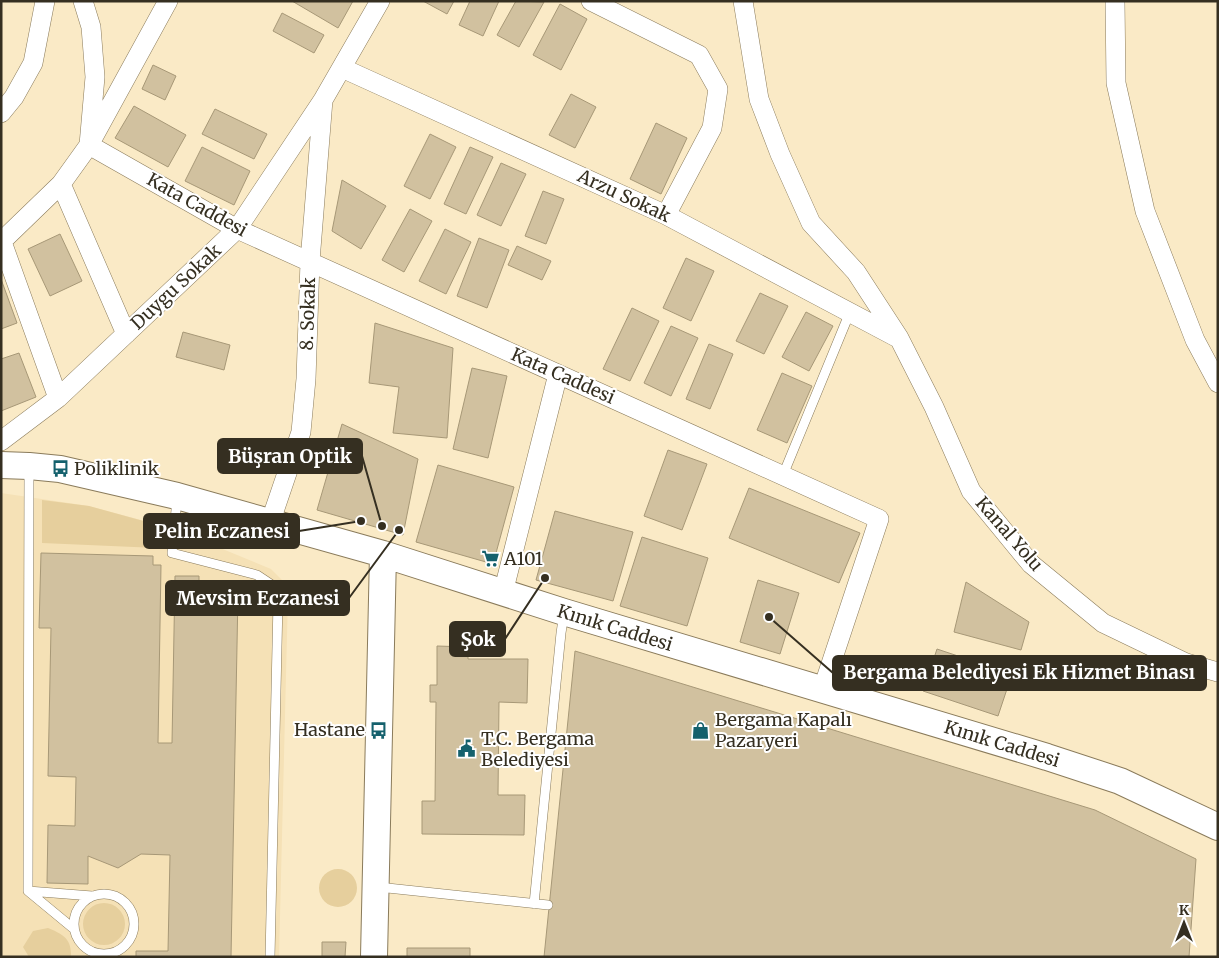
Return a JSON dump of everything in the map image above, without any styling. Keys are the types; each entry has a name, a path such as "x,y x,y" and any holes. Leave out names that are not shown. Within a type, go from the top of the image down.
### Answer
{"main road":[{"name":"Kınık Caddesi","path":"1,466 60,469 177,496 382,554 503,594 1047,757 1120,781 1218,827"},
{"path":"374,957 382,554"}],"street":[{"path":"1,113 14,97 33,63 45,1"},
{"path":"84,1 91,26 96,78 90,145"},
{"path":"58,398 2,242 61,184 90,145 168,1"},
{"name":"Duygu Sokak","path":"1,441 58,398 237,229 323,100 380,1"},
{"path":"590,1 699,55 718,89 712,128 666,215"},
{"name":"Kanal Yolu","path":"743,1 759,98 780,154 811,223 856,272 899,338 934,407 971,490 1031,564 1103,623 1186,663 1218,672"},
{"path":"1115,1 1116,83 1145,211 1196,340 1218,384"},
{"name":"Arzu Sokak","path":"342,68 666,215 899,338"},
{"name":"8. Sokak","path":"270,523 301,432 306,379 310,261 323,100"},
{"name":"Kata Caddesi","path":"90,145 237,229 879,519 822,691"},
{"path":"61,184 126,334"},
{"path":"503,594 558,374"}],"lane":[{"path":"783,476 850,312"},
{"path":"28,891 29,466"},
{"path":"177,496 172,553 258,575 272,585 278,602 270,957"},
{"path":"534,904 564,612"},
{"path":"375,887 548,905"},
{"path":"28,891 92,896 101,894 120,898 132,913 134,922 133,932 129,941 113,955 92,955 77,939 74,929 77,909 92,896"},
{"path":"28,891 74,929"}],"shaded area":[{"path":"1,493 89,506 174,529 271,569 284,582 288,596 279,957 1,957"},
{"path":"42,500 89,506 158,525 157,548 42,543"},
{"path":"338,869 352,874 357,888 352,902 338,907 324,902 319,888 324,874"},
{"path":"104,903 119,909 125,924 119,939 104,945 89,939 83,924 89,909"},
{"path":"48,928 62,935 68,941 71,957 29,957 23,947 33,931"}],"building":[{"path":"292,1 353,1 338,28"},
{"path":"423,1 454,1 447,14"},
{"path":"470,1 499,1 483,36 459,25"},
{"path":"516,1 544,2 519,47 497,35"},
{"path":"560,4 587,19 561,70 533,55"},
{"path":"282,13 324,35 314,53 273,31"},
{"path":"153,65 176,76 165,100 142,89"},
{"path":"571,94 596,107 575,148 549,135"},
{"path":"134,106 186,135 168,167 115,138"},
{"path":"215,109 267,134 254,159 202,134"},
{"path":"656,123 687,138 661,194 630,179"},
{"path":"430,134 456,147 430,199 404,186"},
{"path":"202,147 250,171 234,205 185,181"},
{"path":"470,147 493,157 466,214 444,204"},
{"path":"501,163 526,174 501,226 477,215"},
{"path":"342,180 386,206 361,249 332,231"},
{"path":"543,191 564,199 546,244 525,236"},
{"path":"410,209 432,221 404,272 382,260"},
{"path":"445,229 471,242 446,294 419,281"},
{"path":"60,234 82,281 50,296 28,249"},
{"path":"479,238 509,250 487,308 457,296"},
{"path":"517,246 551,261 542,280 508,265"},
{"path":"686,258 714,271 691,321 663,308"},
{"path":"1,279 17,323 1,329"},
{"path":"760,293 788,306 764,354 736,341"},
{"path":"632,308 659,321 630,381 603,369"},
{"path":"806,312 833,326 809,371 782,357"},
{"path":"375,323 453,348 447,438 393,433 399,387 369,383"},
{"path":"671,326 698,338 671,396 644,383"},
{"path":"183,332 230,345 224,370 176,357"},
{"path":"709,344 733,354 710,409 686,399"},
{"path":"19,353 36,397 1,411 1,359"},
{"path":"472,368 507,376 488,458 453,449"},
{"path":"782,373 812,386 787,443 757,430"},
{"path":"342,424 418,459 403,535 317,510"},
{"path":"668,450 707,464 682,530 644,516"},
{"path":"438,465 514,487 493,564 416,542"},
{"path":"749,488 860,533 839,583 729,538"},
{"path":"555,511 633,532 613,601 536,580"},
{"path":"642,537 708,558 687,626 620,606"},
{"path":"41,553 153,556 153,565 161,565 158,743 172,743 175,576 199,576 199,593 238,594 231,957 136,957 136,951 168,951 170,855 141,854 118,868 88,856 88,884 47,883 48,825 75,826 76,777 48,776 51,628 39,628"},
{"path":"758,580 799,593 780,654 740,642"},
{"path":"966,582 1029,622 1021,650 954,632"},
{"name":"T.C. Bergama Belediyesi","path":"437,646 468,647 468,659 528,659 527,703 499,702 498,795 525,795 524,835 422,834 422,801 435,801 436,702 430,702 430,685 437,685"},
{"path":"937,649 1012,674 998,716 923,691"},
{"name":"Bergama Kapalı Pazaryeri","path":"575,651 1095,810 1196,859 1189,957 544,957"},
{"path":"322,942 346,942 345,957 322,957"},
{"path":"407,948 470,948 470,957 407,957"}],"place":[{"name":"Poliklinik","path":"60,469"},
{"name":"Pelin Eczanesi","path":"361,521"},
{"name":"Büşran Optik","path":"382,526"},
{"name":"Mevsim Eczanesi","path":"399,530"},
{"name":"A101","path":"490,559"},
{"name":"Şok","path":"545,578"},
{"name":"Bergama Belediyesi Ek Hizmet Binası","path":"769,617"},
{"name":"Hastane","path":"379,730"},
{"name":"Bergama Kapalı Pazaryeri","path":"701,730"},
{"name":"T.C. Bergama Belediyesi","path":"467,749"}]}
